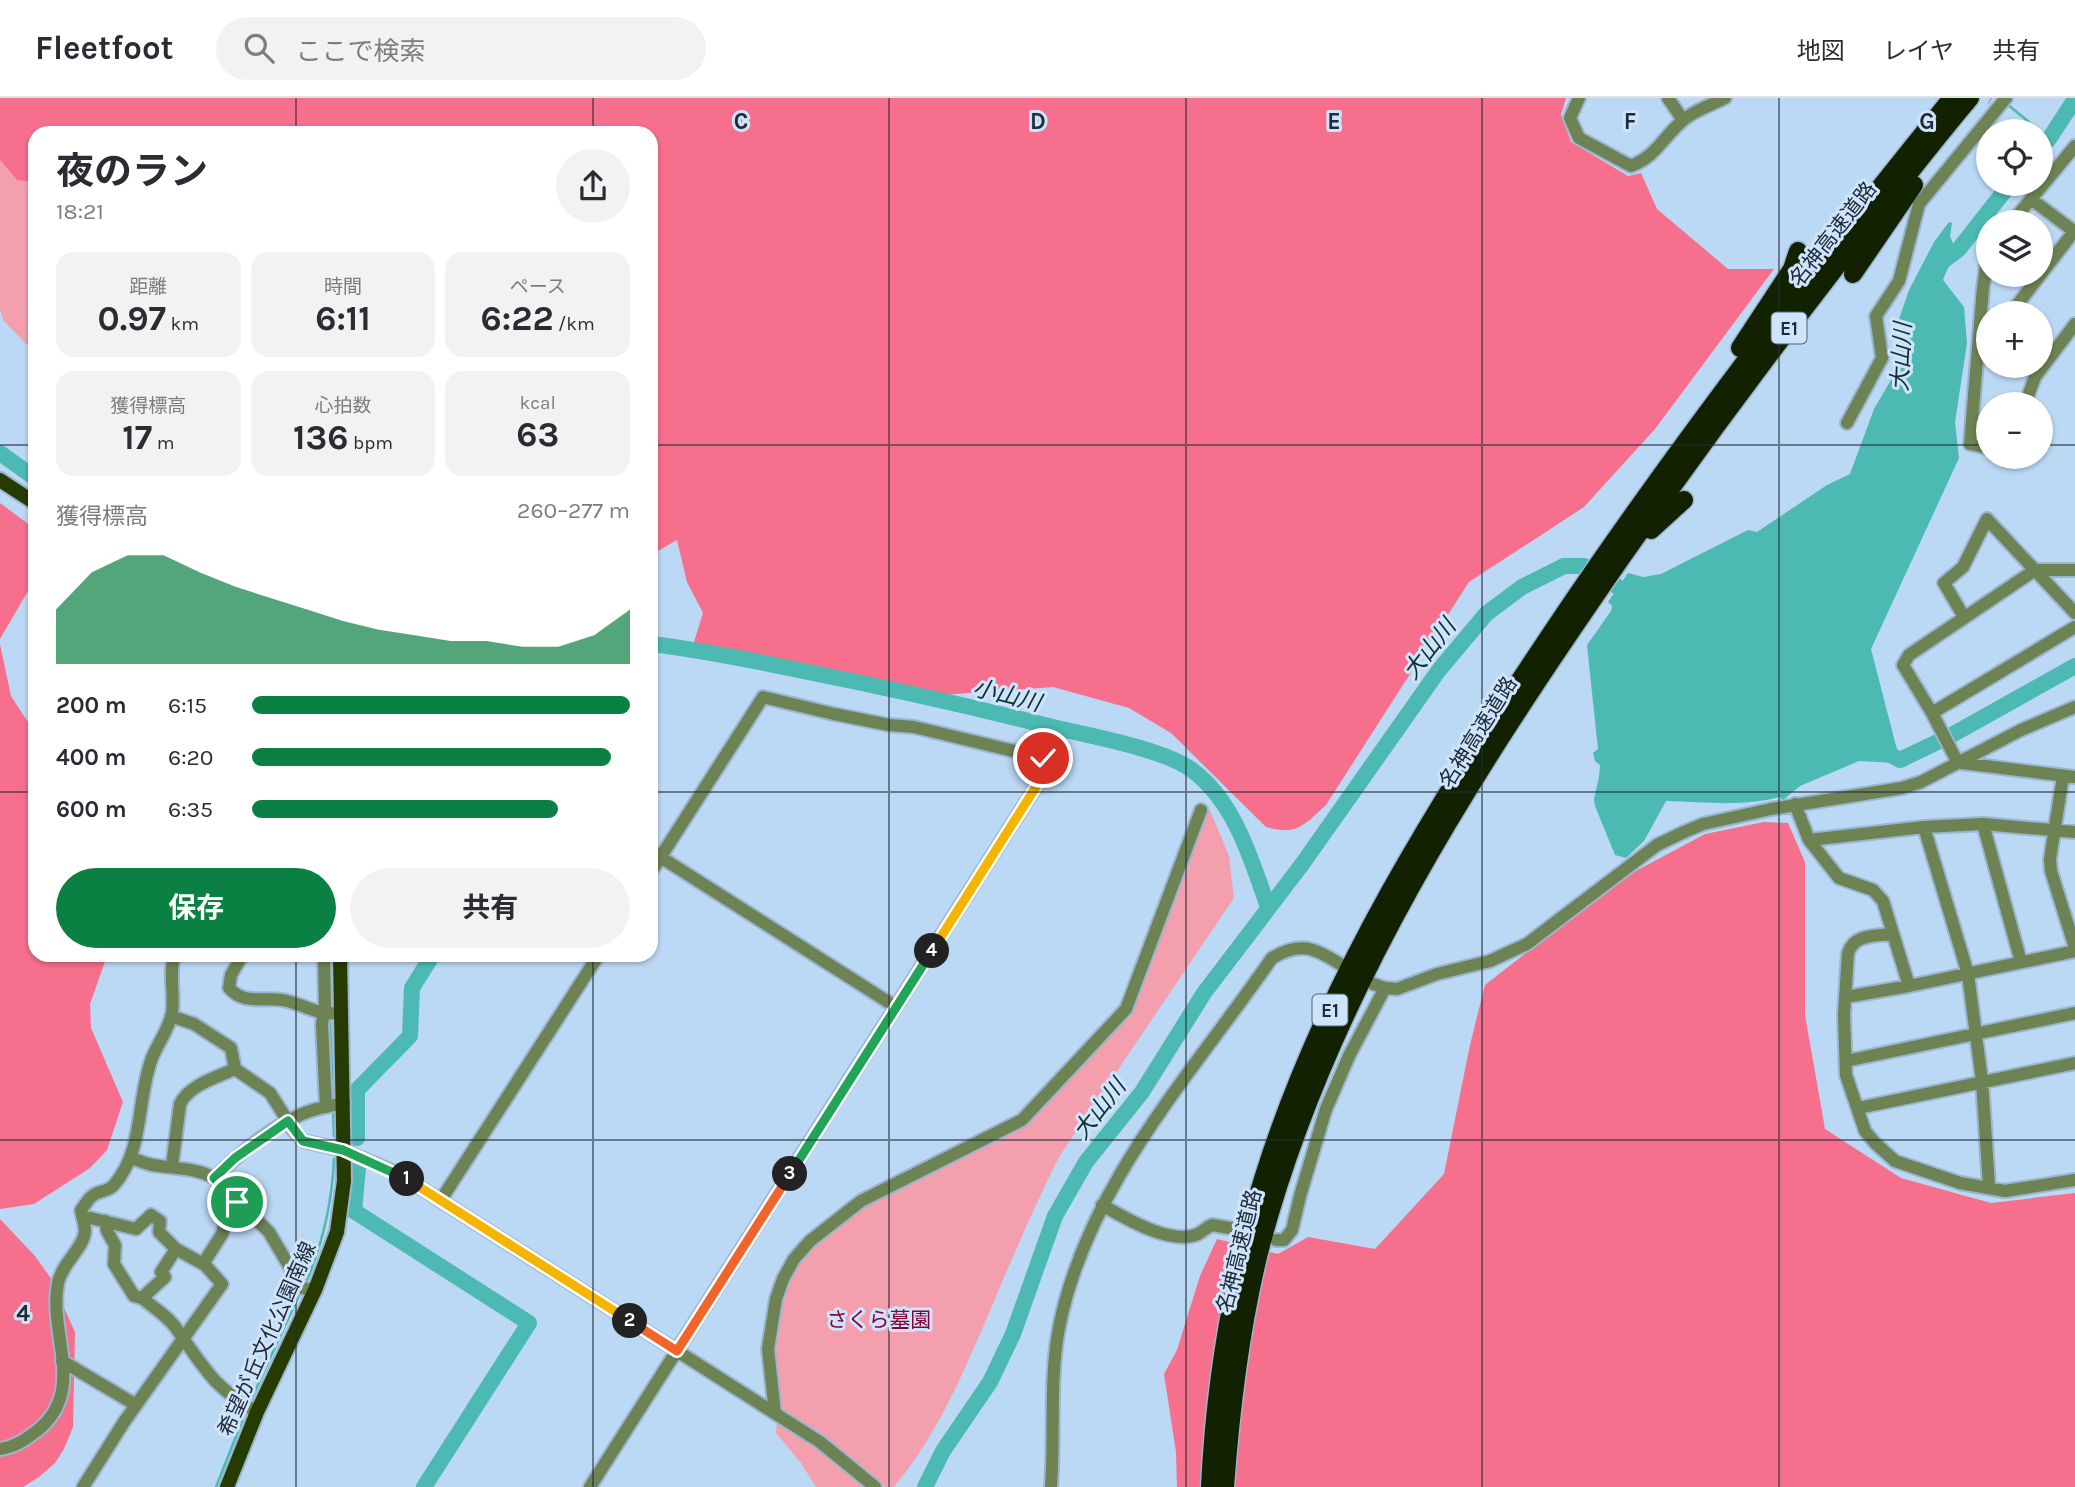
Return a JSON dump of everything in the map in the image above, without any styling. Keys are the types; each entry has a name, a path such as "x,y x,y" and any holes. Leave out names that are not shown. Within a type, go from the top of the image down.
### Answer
{"highway":[{"name":"名神高速道路","path":"1209,1487 1219,1371 1235,1288 1264,1177 1301,1077 1342,984 1409,859 1489,728 1610,561 1654,484 1766,332 1952,98"},
{"name":"名神高速道路","path":"1610,561 1678,477 1773,349 1970,98"},
{"path":"1853,274 1937,154 1994,100"},
{"path":"1654,484 1792,269 1798,251"},
{"path":"1610,561 1638,542 1684,500"},
{"name":"名神高速道路","path":"1225,1487 1228,1434 1238,1362 1261,1244 1305,1108 1330,1045 1385,934 1464,797 1527,698 1591,589"}],"main road":[{"path":"0,480 28,498"},
{"name":"希望が丘文化公園南線","path":"226,1487 257,1412 315,1290 337,1232 344,1181 340,962"}],"street":[{"path":"1578,98 1570,118 1579,138 1631,166 1646,160 1683,120 1725,98"},
{"path":"1668,98 1683,120"},
{"path":"1847,424 1882,358 1876,316 1899,281 1919,204 1994,100"},
{"path":"2022,210 2075,146"},
{"path":"2020,301 2075,231 2031,199"},
{"path":"2053,347 2075,324"},
{"path":"1976,369 1970,444 1976,445"},
{"path":"1964,617 1944,583 1964,567 1987,519 2075,613"},
{"path":"1958,763 1903,665 1909,655 2035,570 2075,570"},
{"path":"1932,713 2075,627"},
{"path":"590,1487 1046,771 1047,764 1043,758 914,727 834,714 763,697 658,851"},
{"path":"1276,1240 1284,1240 1292,1230 1326,1109 1379,986 1397,989 1437,974 1490,961 1516,950 1657,845 1703,824 1795,804 1902,788 1921,782 2021,730 2075,707"},
{"path":"1846,997 1968,974 2075,949 2051,871 2050,859 2054,829 2069,776 1958,763"},
{"path":"1795,804 1809,840 1839,878 1873,890 1883,901 1909,986"},
{"path":"775,1413 768,1349 776,1299 794,1259 810,1241 861,1200 1022,1120 1126,1009 1201,810"},
{"path":"1809,840 1924,827 1983,824 2075,832"},
{"path":"1983,824 2021,962"},
{"path":"1924,827 1968,974 1982,1081 1989,1186"},
{"path":"658,855 896,1007"},
{"path":"1892,934 1862,937 1850,946 1846,997 1846,1075 1865,1131 1895,1161 1960,1183 1989,1186 2005,1191 2075,1180"},
{"path":"1051,1487 1053,1385 1060,1325 1077,1266 1102,1205 1222,1024 1272,958 1283,951 1308,948 1318,950 1340,964"},
{"path":"0,1449 22,1443 43,1425 63,1394 56,1300 58,1282 64,1265 77,1249 85,1232 81,1210 92,1195 113,1186 131,1158 137,1141 141,1093 152,1058 171,1016 174,994 172,962"},
{"path":"239,962 231,975 229,988 234,993 252,1000 286,1000 324,1014 341,1013"},
{"path":"320,962 326,1107"},
{"path":"441,1200 594,962"},
{"path":"1846,1061 2075,1013"},
{"path":"171,1016 194,1024 231,1048 235,1069 270,1093 303,1141 343,1150 399,1174 820,1441 875,1487"},
{"path":"1858,1108 2075,1063"},
{"path":"172,1166 183,1098 204,1083 235,1069"},
{"path":"214,1178 235,1158 288,1121 305,1112 344,1103"},
{"path":"131,1158 214,1178 269,1233 302,1288 315,1290"},
{"path":"203,1264 222,1234 226,1220 237,1202"},
{"path":"1102,1205 1146,1229 1164,1234 1190,1236 1212,1225 1230,1228"},
{"path":"82,1216 136,1229 151,1214 160,1221 159,1232 176,1249 203,1264 222,1284 136,1405 83,1487"},
{"path":"105,1221 115,1245 114,1264 134,1296 142,1298 178,1330 214,1381 232,1398 257,1412"},
{"path":"142,1298 165,1277 160,1272 176,1249"},
{"path":"62,1361 136,1405"}],"green space":[{"path":"0,98 28,126 28,346 4,321 0,310"},
{"name":"さくら墓園","path":"1210,810 1229,856 1234,898 1059,1157 963,1373 939,1420 894,1487 885,1487 820,1434 780,1408 772,1349 786,1284 796,1264 811,1247 863,1205 1026,1122 1130,1010 1206,813"},
{"path":"777,1421 817,1445 868,1487 816,1487 801,1463 776,1433"}],"shaded area":[{"path":"0,98 1566,98 1561,115 1571,142 1628,176 1641,173 1657,209 1728,269 1774,269 1655,429 1584,507 1469,582 1326,805 1299,827 1285,830 1266,827 1171,733 1129,708 1053,687 941,695 693,645 703,613 687,582 677,540 658,551 658,126 28,126 28,181 17,180 0,160"},
{"path":"0,503 28,524 28,591 0,639"},
{"path":"0,644 11,696 28,722 28,962 105,962 90,1004 91,1028 123,1102 107,1150 90,1168 34,1204 0,1209"},
{"path":"1764,822 1788,823 1805,862 1805,1015 1825,1129 1901,1178 1991,1203 2075,1193 2075,1487 1177,1487 1176,1452 1164,1374 1177,1350 1200,1276 1217,1239 1278,1254 1308,1237 1375,1249 1444,1174 1485,985 1621,879 1705,834"},
{"path":"0,1219 35,1256 50,1277 75,1332 73,1427 55,1463 23,1487 0,1487"}],"water":[{"path":"1949,222 1952,223 1950,236 1955,248 1943,280 1964,307 1967,343 1955,422 1959,458 1871,649 1901,757 1898,763 1859,761 1800,786 1783,800 1779,797 1737,803 1666,801 1644,841 1626,858 1615,855 1594,799 1600,765 1595,761 1593,753 1598,749 1587,645 1611,611 1612,606 1608,602 1628,573 1643,577 1661,574 1748,530 1757,532 1827,485 1850,474 1874,409 1898,368 1898,322 1909,290 1934,242"}],"waterway":[{"name":"大山川","path":"2053,133 2075,99"},
{"path":"2007,104 2025,119"},
{"name":"大山川","path":"1938,270 1943,261 1959,249 2001,196"},
{"name":"小山川","path":"0,453 28,473"},
{"name":"大山川","path":"925,1487 943,1451 990,1382 1013,1334 1055,1216 1086,1162 1142,1092 1204,993 1303,863 1439,670 1486,614 1522,587 1564,566 1584,566 1618,587 1631,601"},
{"name":"小山川","path":"658,645 730,656 903,692 1111,740 1165,756 1192,770 1220,798 1240,832 1268,907"},
{"path":"1883,751 1900,760 1950,736 2075,666"},
{"path":"357,1138 357,1090 410,1036 412,988 428,962"},
{"path":"330,1019 333,1099"},
{"path":"333,1110 334,1136"},
{"path":"307,1280 326,1221 334,1159"},
{"path":"358,1168 354,1211 529,1323 424,1487"},
{"path":"250,1402 301,1291"},
{"path":"216,1487 246,1411"}],"route":[{"path":"237,1202 214,1178 235,1158 288,1121 303,1141 343,1150 399,1174 677,1351 1046,771 1047,764 1043,758"}]}
